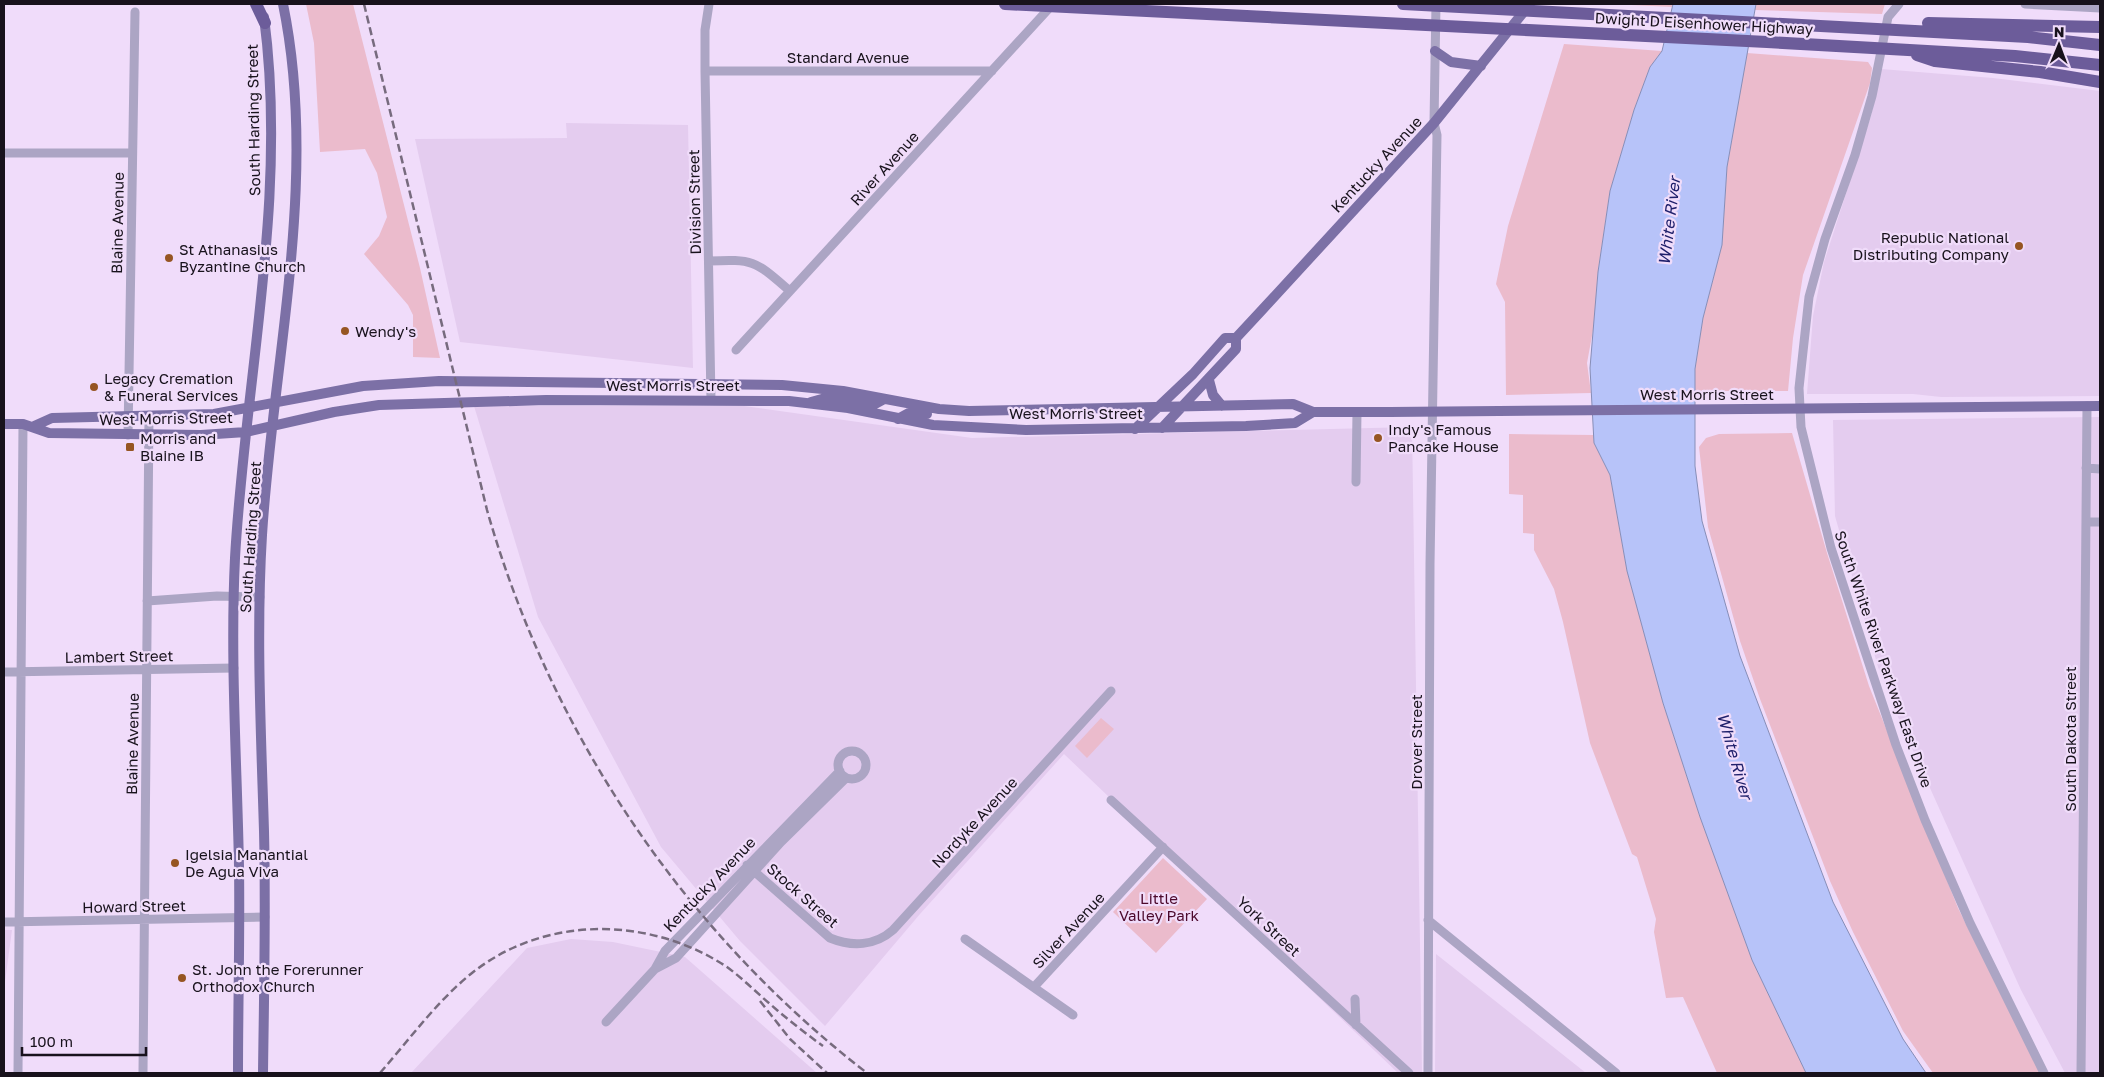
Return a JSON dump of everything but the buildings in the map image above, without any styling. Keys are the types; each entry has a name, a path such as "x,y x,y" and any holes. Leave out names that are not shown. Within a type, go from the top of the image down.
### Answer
{"highway":[{"path":"256,4 265,23"},
{"name":"Dwight D Eisenhower Highway","path":"1005,4 1898,49 2015,56 2100,65"},
{"name":"Dwight D Eisenhower Highway","path":"1403,4 1808,24 2044,38 2100,45"},
{"path":"1808,24 1945,23 2100,27"},
{"path":"1898,49 1935,61 2040,72 2100,82"}],"main road":[{"name":"South Harding Street","path":"238,1073 239,917 234,596 248,409 268,222 272,165 271,102 262,4"},
{"name":"South Harding Street","path":"263,1073 264,917 260,597 263,530 294,222 297,166 295,90 284,4"},
{"name":"Kentucky Avenue","path":"1162,428 1236,349 1236,338 1434,123 1530,4"},
{"path":"1435,51 1452,62 1481,66"},
{"name":"Kentucky Avenue","path":"1135,429 1193,374 1225,338 1236,338"},
{"path":"1208,380 1213,395 1222,406"},
{"name":"West Morris Street","path":"28,426 52,418 214,414 276,404 363,386 400,382 470,381 803,387 843,391 939,409 988,410 1293,404 1313,412 2100,406"},
{"path":"808,403 829,397 873,405 884,399"},
{"name":"West Morris Street","path":"4,424 28,426 49,433 148,436 201,435 246,432 350,409 409,403 546,400 711,400 808,403 848,408 933,425 981,428 1135,429 1295,422 1313,412"},
{"path":"898,419 913,412 966,417 982,415 988,410"}],"street":[{"name":"Division Street","path":"709,4 705,30 705,71 711,400"},
{"name":"River Avenue","path":"736,350 1053,4"},
{"name":"Drover Street","path":"1428,1073 1437,136 1434,123 1436,4"},
{"name":"South White River Parkway East Drive","path":"1899,4 1888,16 1872,96 1855,155 1813,279 1806,315 1799,388 1803,438 1831,548 1896,745 1970,924 2044,1073"},
{"path":"2025,4 2100,8"},
{"name":"Blaine Avenue","path":"128,435 135,12"},
{"name":"Standard Avenue","path":"705,71 992,71"},
{"path":"4,153 132,152"},
{"path":"708,261 739,260 752,262 766,270 790,291"},
{"name":"South Dakota Street","path":"2081,1073 2087,406"},
{"path":"1356,482 1357,412"},
{"name":"Blaine Avenue","path":"143,1073 149,416"},
{"path":"18,1073 21,672 28,426"},
{"path":"2086,468 2100,469"},
{"path":"2086,522 2100,522"},
{"path":"147,601 234,596 260,597"},
{"name":"Lambert Street","path":"4,672 234,668"},
{"name":"Nordyke Avenue","path":"843,943 868,943 880,939 893,930 1111,691"},
{"name":"Kentucky Avenue","path":"606,1022 655,969 665,951 747,865 843,774 754,872"},
{"name":"York Street","path":"1111,800 1409,1073"},
{"name":"Silver Avenue","path":"1034,987 1163,847"},
{"name":"Stock Street","path":"747,865 821,932 843,943"},
{"path":"655,969 676,958 754,872"},
{"name":"Howard Street","path":"4,922 264,917"},
{"path":"1428,920 1616,1073"},
{"path":"965,939 1074,1015"},
{"path":"1355,999 1356,1025"}],"shaded area":[{"path":"1881,69 1993,78 2100,91 2100,396 1941,397 1913,394 1807,394 1813,316 1824,262 1871,116"},
{"path":"566,123 688,125 693,368 460,342 415,139 567,138"},
{"path":"474,406 744,406 972,438 1412,427 1422,1073 1398,1073 1064,754 920,914 825,1026 740,941 661,847 538,617"},
{"path":"2100,417 2100,1073 2065,1073 2021,990 1898,717 1878,667 1835,516 1833,420"},
{"path":"4,930 12,930 5,982 4,1073"},
{"path":"571,939 613,942 685,957 817,1073 411,1073 527,948"},
{"path":"1436,954 1586,1073 1435,1073"}],"green space":[{"path":"306,4 353,4 420,268 440,358 413,357 413,315 408,305 364,254 379,236 387,217 377,173 365,149 320,152 314,43"},
{"path":"1611,4 1673,4 1672,7"},
{"path":"1756,4 1885,4 1882,14 1755,10"},
{"path":"1564,44 1662,51 1650,67 1634,110 1610,191 1598,271 1594,325 1587,363 1591,393 1506,395 1505,302 1496,284 1508,226"},
{"path":"1747,53 1868,62 1872,68 1870,83 1803,275 1793,338 1788,391 1695,391 1695,369 1703,318 1722,245 1727,167"},
{"path":"1792,433 1869,686 1958,908 2040,1073 1933,1073 1903,1031 1853,932 1830,881 1760,699 1740,641 1708,527 1699,447 1706,438 1719,434"},
{"path":"1509,434 1594,435 1594,443 1610,475 1627,571 1663,703 1700,817 1752,960 1806,1073 1717,1073 1683,997 1666,998 1654,932 1656,919 1637,857 1632,854 1590,743 1554,589 1534,550 1534,534 1523,533 1523,495 1509,494"},
{"path":"1101,718 1114,729 1087,758 1075,746"},
{"name":"Little Valley Park","path":"1163,858 1207,899 1156,953 1113,912"}],"water":[{"name":"White River","path":"1673,4 1756,4 1727,167 1722,245 1703,318 1695,369 1695,466 1702,521 1740,656 1833,902 1903,1039 1926,1073 1806,1073 1752,960 1700,817 1663,703 1627,571 1610,475 1594,443 1590,368 1598,272 1610,191 1634,110 1650,67 1662,51"}],"railway":[{"path":"364,4 487,510 514,592 547,672 587,749 632,822 683,891 739,957 801,1017 867,1073"},
{"path":"380,1073 424,1021 472,973 501,954 532,940 564,932 598,929 632,931 665,938 697,950 727,967 823,1046"},
{"path":"760,1001 790,1039 827,1073"}],"place":[{"name":"Republic National Distributing Company","path":"2019,246"},
{"name":"St Athanasius Byzantine Church","path":"169,258"},
{"name":"Wendy's","path":"345,331"},
{"name":"Legacy Cremation & Funeral Services","path":"94,387"},
{"name":"Indy's Famous Pancake House","path":"1378,438"},
{"name":"Morris and Blaine IB","path":"130,447"},
{"name":"Igelsia Manantial De Agua Viva","path":"175,863"},
{"name":"St. John the Forerunner Orthodox Church","path":"182,978"}]}
